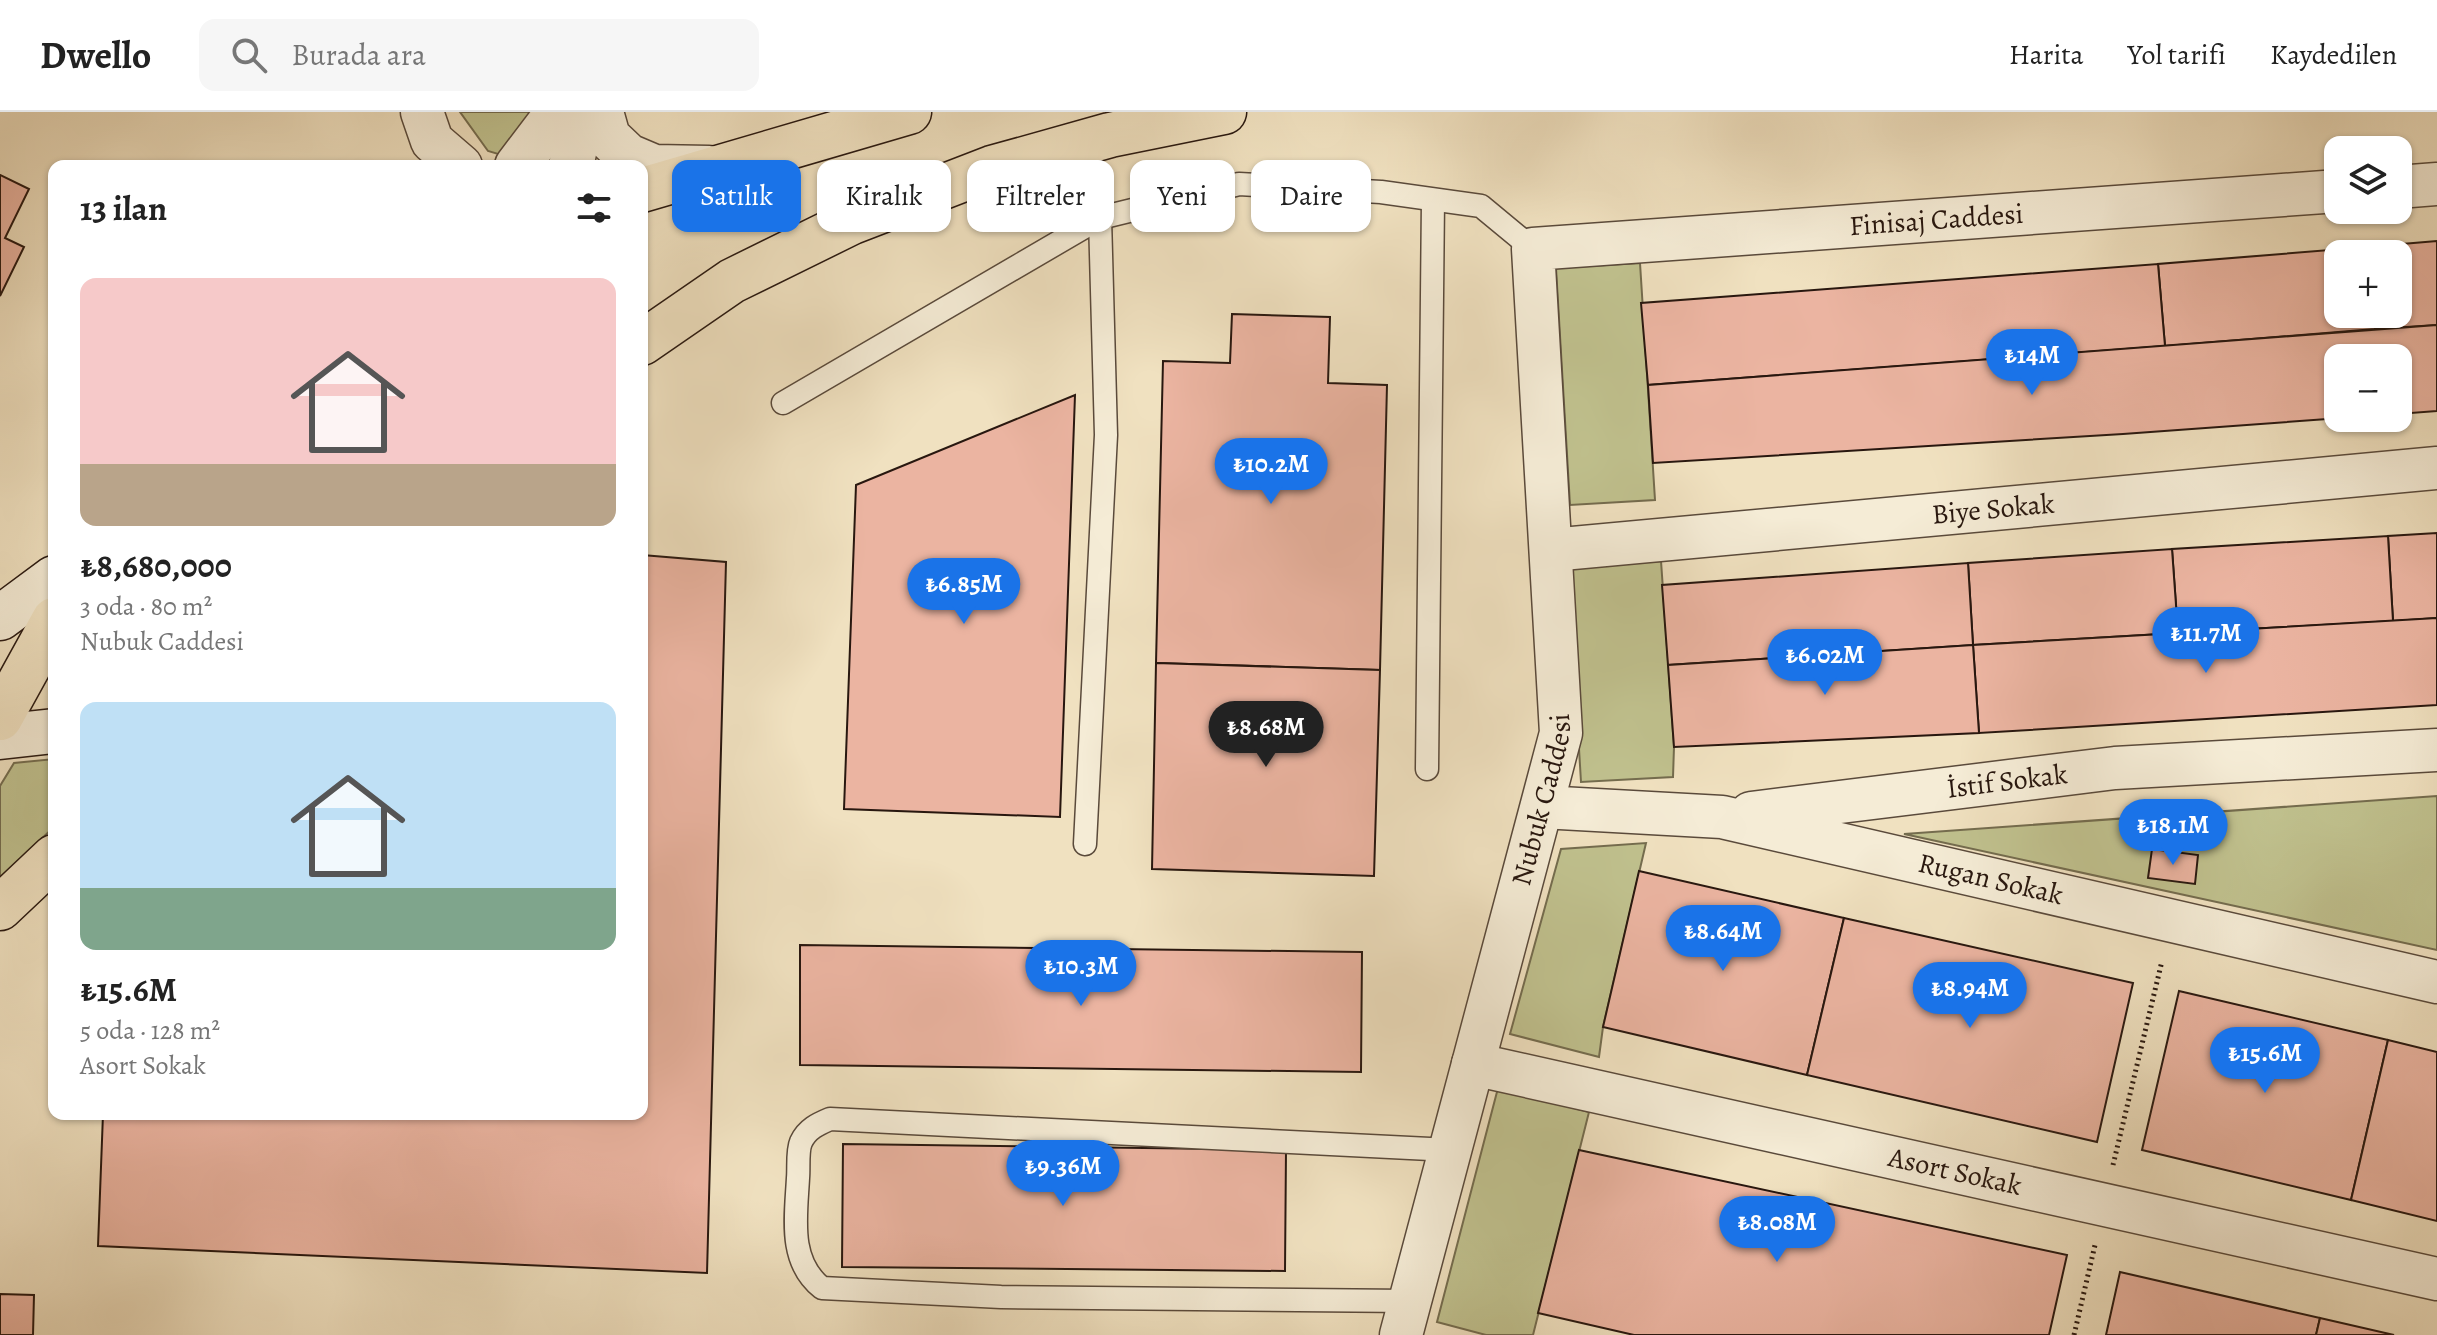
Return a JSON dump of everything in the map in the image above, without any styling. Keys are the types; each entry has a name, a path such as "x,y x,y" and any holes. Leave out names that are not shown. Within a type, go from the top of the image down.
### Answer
{"main road":[{"path":"744,160 909,112"},
{"path":"648,339 732,281 852,222 992,168 1110,135 1224,112"},
{"path":"648,188 672,181"},
{"path":"0,718 48,631"},
{"path":"0,908 48,863"}],"street":[{"path":"422,112 432,141 454,160"},
{"path":"522,160 558,112"},
{"path":"572,160 583,112"},
{"path":"601,112 608,137 628,156 637,160"},
{"path":"648,164 672,167"},
{"path":"2412,186 2437,184"},
{"name":"Finisaj Caddesi","path":"1533,249 2324,192"},
{"name":"Nubuk Caddesi","path":"1406,1318 1561,733 1533,249"},
{"name":"Biye Sokak","path":"1551,550 2437,468"},
{"path":"0,618 48,582"},
{"path":"0,737 48,732"},
{"name":"İstif Sokak","path":"1722,817 2115,768 2437,750"},
{"name":"Rugan Sokak","path":"1542,807 1722,817 2437,982"},
{"name":"Asort Sokak","path":"1473,1064 2437,1279"}],"lane":[{"path":"1114,215 1239,184 1381,192 1481,206 1533,249"},
{"path":"1427,769 1433,200"},
{"path":"783,403 1076,232"},
{"path":"1085,844 1106,435 1100,232"},
{"path":"1406,1318 822,1288 811,1279 803,1266 795,1237 800,1143 812,1127 830,1119 1450,1150"}],"path":[{"path":"2074,1335 2171,921"}],"green space":[{"path":"460,112 537,112 512,158 488,151"},
{"path":"1640,263 1655,500 1570,505 1556,268"},
{"path":"1661,561 1674,747 1673,777 1581,782 1568,566"},
{"path":"48,760 48,833 0,878 0,786 14,763"},
{"path":"2437,796 2437,950 1904,834"},
{"path":"1646,843 1603,1027 1599,1057 1510,1034 1561,849"},
{"path":"1498,1088 1589,1112 1533,1335 1486,1335 1437,1322"}],"building":[{"path":"0,175 29,189 5,238 24,247 0,296"},
{"path":"2437,241 2437,325 2412,327 2412,243"},
{"path":"2324,250 2324,328 2375,329 2165,346 2158,264"},
{"path":"2158,264 2165,346 1648,385 1641,303"},
{"path":"1232,314 1330,317 1328,383 1387,385 1380,670 1156,663 1163,361 1230,363"},
{"path":"2437,325 2437,411 2412,413 2412,344 2324,344 2324,419 1653,463 1648,385"},
{"path":"1075,395 1060,817 844,809 856,485"},
{"path":"2437,533 2437,618 2393,621 2388,536"},
{"path":"2388,536 2393,621 2178,633 2172,549"},
{"path":"2172,549 2178,633 1973,645 1968,563"},
{"path":"648,556 726,562 707,1273 98,1246 103,1120 648,1120"},
{"path":"1968,563 1973,645 1668,665 1662,585"},
{"path":"2437,618 2437,705 1979,733 1973,645"},
{"path":"1973,645 1979,733 1674,747 1668,665"},
{"path":"1156,663 1380,670 1374,876 1152,869"},
{"path":"2152,849 2198,855 2195,884 2148,878"},
{"path":"1639,871 1844,918 1807,1075 1603,1027"},
{"path":"1844,918 2133,983 2097,1142 1807,1075"},
{"path":"800,945 1362,952 1361,1072 800,1065"},
{"path":"2179,991 2388,1040 2351,1200 2142,1150"},
{"path":"2388,1040 2437,1052 2437,1221 2351,1200"},
{"path":"843,1144 1286,1150 1285,1271 842,1267"},
{"path":"1579,1150 2067,1255 2049,1335 1634,1335 1538,1313"},
{"path":"2120,1272 2320,1318 2316,1335 2106,1335"},
{"path":"0,1294 34,1295 33,1335 0,1335"},
{"path":"2320,1318 2394,1335 2316,1335"}]}
